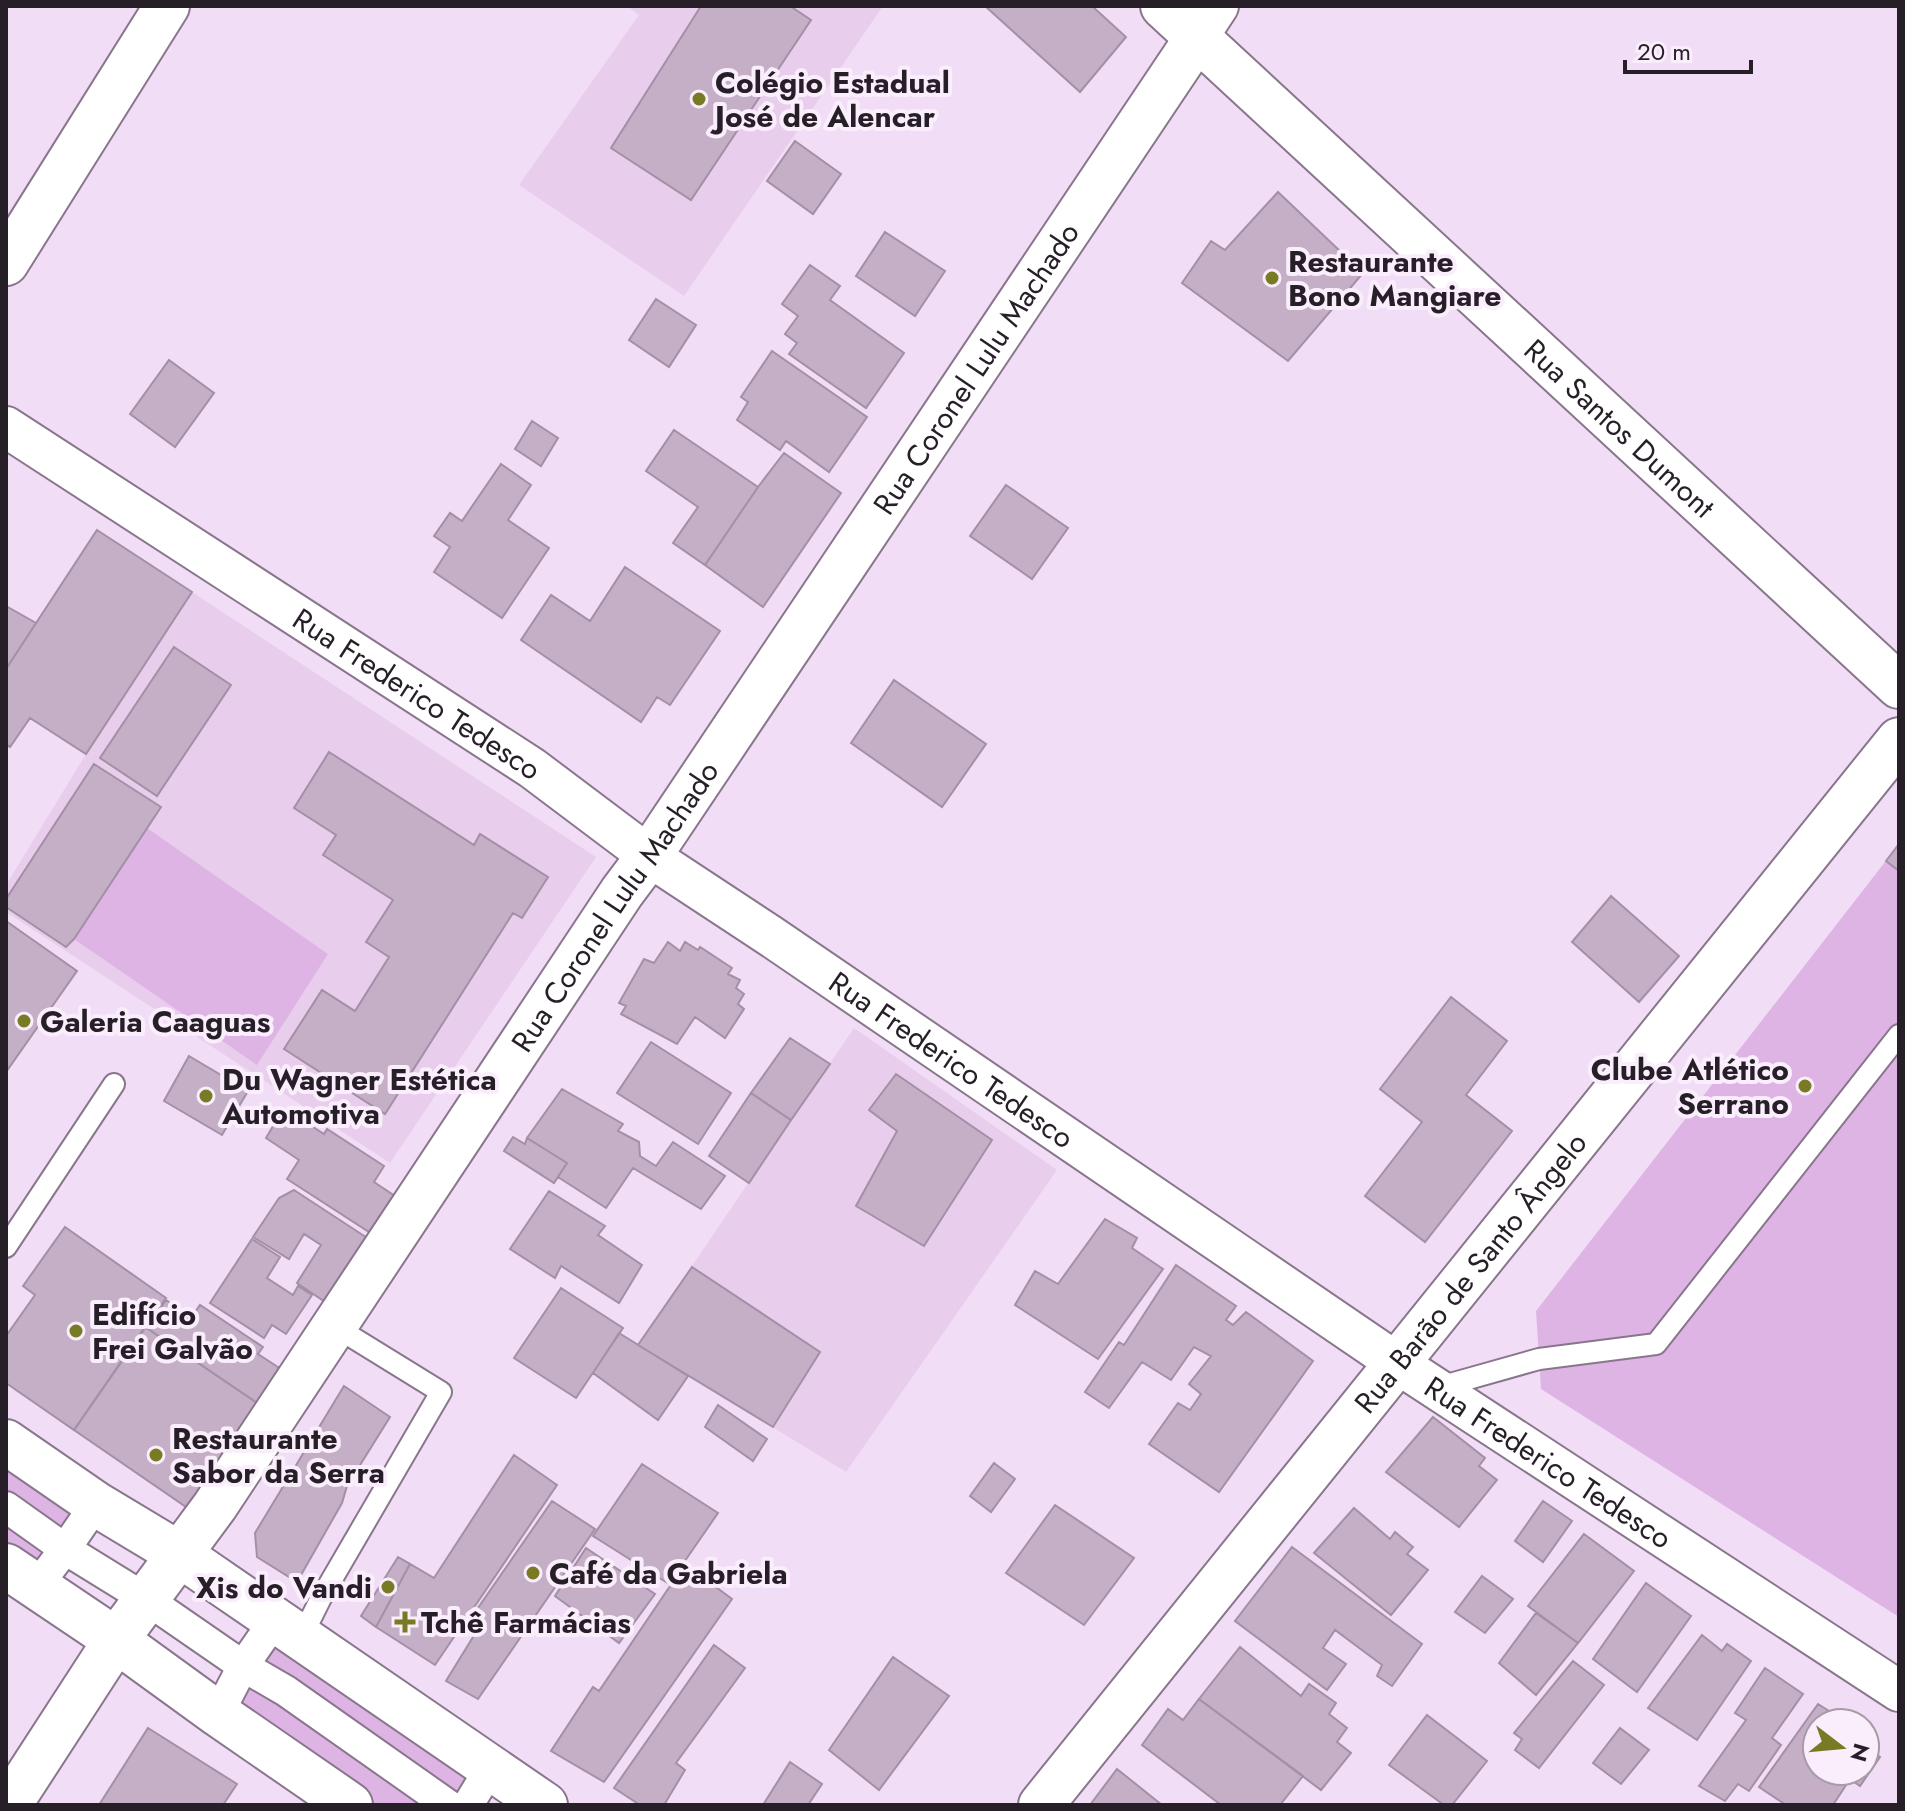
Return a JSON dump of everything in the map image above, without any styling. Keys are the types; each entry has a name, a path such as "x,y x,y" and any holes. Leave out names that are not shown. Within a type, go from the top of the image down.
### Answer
{"street":[{"path":"6,263 167,6"},
{"name":"Rua Santos Dumont","path":"1163,6 1208,22 1899,686"},
{"name":"Rua Coronel Lulu Machado","path":"9,1805 116,1640 215,1506 622,892 1208,22"},
{"name":"Rua Frederico Tedesco","path":"6,427 532,768 649,856 1397,1363 1899,1691"},
{"name":"Rua Barão de Santo Ângelo","path":"1041,1805 1899,740"},
{"path":"6,1442 96,1504 179,1554 545,1805"},
{"path":"96,1504 65,1549 21,1576 350,1805"},
{"path":"6,1507 243,1666 286,1691 448,1805"},
{"path":"218,1714 243,1666 288,1629"},
{"path":"468,1805 491,1767"}],"lane":[{"path":"1436,1388 1539,1359 1656,1344 1899,1035"},
{"path":"6,1247 114,1084"},
{"path":"288,1629 321,1598 441,1392 334,1326"}],"shaded area":[{"name":"Colégio Estadual José de Alencar","path":"627,6 883,6 684,296 519,185 639,15"},
{"path":"192,592 596,857 390,1163 6,912 6,885 86,754"},
{"path":"147,828 328,954 257,1065 74,939"},
{"name":"Clube Atlético Serrano","path":"1899,844 1899,1617 1541,1389 1536,1311"},
{"path":"854,1028 1057,1170 846,1472 638,1345"},
{"path":"6,1442 96,1504 36,1587 6,1566"},
{"path":"275,1620 491,1767 468,1805 350,1805 218,1714"}],"building":[{"path":"701,6 790,6 811,20 691,200 611,148"},
{"path":"985,6 1092,6 1126,37 1080,92"},
{"path":"795,141 841,174 813,214 767,181"},
{"name":"Restaurante Bono Mangiare","path":"1278,192 1363,273 1288,361 1182,283 1211,241 1225,250"},
{"path":"885,232 945,271 915,316 856,276"},
{"path":"810,265 840,286 830,300 904,353 866,408 789,354 797,343 785,334 798,316 782,304"},
{"path":"656,299 696,325 669,367 629,340"},
{"path":"772,351 867,417 829,472 786,441 780,450 737,420 748,402 741,397"},
{"path":"169,360 214,393 175,447 130,414"},
{"path":"532,421 558,438 541,466 515,449"},
{"path":"674,430 758,487 705,565 673,543 698,507 646,471"},
{"path":"784,453 841,493 763,607 705,565"},
{"path":"501,464 531,485 508,520 549,548 502,618 434,572 450,547 434,536 450,513 462,521"},
{"path":"1006,485 1068,528 1032,579 970,536"},
{"path":"97,530 192,592 86,754 30,718 10,747 6,744 6,669"},
{"path":"625,567 720,631 670,705 657,697 641,722 521,640 551,595 590,621"},
{"path":"6,606 36,623 6,669"},
{"path":"174,647 231,685 157,796 100,758"},
{"path":"894,680 986,744 942,807 851,743"},
{"path":"329,752 474,845 480,834 548,877 522,918 513,913 385,1114 284,1049 322,990 355,1011 389,957 366,942 393,900 323,855 336,835 294,808"},
{"path":"94,764 161,807 66,947 6,907 6,899"},
{"path":"1899,844 1899,871 1886,861"},
{"path":"1611,896 1679,956 1639,1002 1572,942"},
{"name":"Galeria Caaguas","path":"6,921 77,971 6,1072"},
{"path":"668,942 680,951 685,942 698,950 700,947 732,968 728,974 740,980 736,988 744,994 738,1004 744,1009 725,1038 695,1017 677,1044 621,1014 626,1006 619,1003 644,959 654,963"},
{"path":"1451,997 1507,1041 1466,1095 1512,1131 1425,1242 1365,1196 1422,1122 1380,1089"},
{"path":"790,1038 830,1064 791,1120 751,1093"},
{"path":"651,1042 731,1093 698,1144 617,1093"},
{"name":"Du Wagner Estética Automotiva","path":"189,1056 248,1091 222,1135 164,1101"},
{"path":"896,1074 992,1140 924,1246 856,1206 897,1131 869,1110"},
{"path":"562,1089 623,1124 618,1131 639,1142 640,1156 656,1166 673,1142 725,1176 701,1209 633,1168 606,1208 558,1177 567,1163 527,1138"},
{"path":"751,1093 791,1120 749,1183 709,1156"},
{"path":"284,1108 324,1134 327,1129 384,1166 374,1182 407,1204 383,1241 287,1179 299,1160 266,1138"},
{"path":"513,1137 525,1144 527,1138 567,1163 554,1183 504,1151"},
{"path":"294,1190 381,1247 340,1312 297,1283 321,1245 304,1234 289,1259 253,1237 279,1198"},
{"path":"549,1191 605,1226 598,1235 642,1265 619,1303 561,1266 555,1278 510,1249"},
{"path":"1105,1219 1137,1238 1132,1248 1163,1269 1098,1359 1015,1305 1035,1271 1058,1284"},
{"name":"Edifício Frei Galvão","path":"65,1227 166,1298 74,1430 6,1383 6,1336 35,1295 23,1286"},
{"path":"252,1239 280,1257 267,1278 293,1295 298,1286 312,1295 286,1334 272,1325 264,1338 210,1303"},
{"path":"1176,1265 1236,1306 1226,1320 1233,1325 1246,1312 1313,1361 1219,1492 1149,1444 1178,1403 1190,1410 1201,1394 1189,1384 1211,1356 1194,1347 1171,1380 1142,1362 1109,1408 1085,1392 1119,1342 1124,1345"},
{"path":"692,1267 820,1352 773,1427 638,1345"},
{"path":"561,1288 623,1328 576,1398 514,1358"},
{"path":"166,1300 191,1318 200,1305 263,1347 258,1354 287,1373 263,1407 147,1328"},
{"path":"145,1327 263,1407 192,1511 74,1430"},
{"path":"619,1333 688,1376 658,1420 593,1373"},
{"path":"344,1386 390,1417 347,1486 342,1503 297,1582 257,1557 255,1533"},
{"path":"718,1405 767,1439 753,1461 705,1427"},
{"path":"1433,1417 1485,1458 1479,1466 1497,1480 1459,1527 1386,1472"},
{"path":"514,1455 557,1485 435,1665 376,1627 410,1564 434,1578"},
{"path":"994,1463 1015,1479 991,1512 970,1496"},
{"path":"642,1464 718,1513 669,1584 593,1536"},
{"name":"Café da Gabriela","path":"552,1501 595,1529 478,1699 446,1681 481,1624 471,1618"},
{"path":"1543,1501 1572,1521 1543,1562 1515,1541"},
{"path":"1055,1505 1134,1558 1084,1625 1006,1573"},
{"path":"1354,1508 1390,1539 1395,1532 1413,1547 1407,1554 1428,1570 1391,1615 1314,1553"},
{"path":"1584,1534 1634,1571 1578,1643 1528,1606"},
{"path":"1292,1547 1422,1644 1392,1686 1377,1676 1382,1665 1335,1630 1323,1648 1346,1664 1327,1690 1235,1621"},
{"path":"586,1548 655,1594 619,1643 555,1596"},
{"name":"Xis do Vandi","path":"398,1557 410,1564 376,1627 361,1616"},
{"path":"685,1564 732,1599 604,1782 551,1751 593,1687 599,1691"},
{"path":"1482,1576 1513,1599 1485,1633 1455,1612"},
{"path":"1646,1583 1691,1616 1637,1692 1593,1659"},
{"path":"1536,1613 1578,1643 1536,1695 1499,1663"},
{"path":"1702,1635 1722,1651 1727,1644 1751,1661 1697,1740 1648,1708"},
{"path":"714,1645 745,1668 676,1763 685,1770 664,1805 640,1805 614,1788"},
{"path":"1240,1647 1301,1696 1309,1684 1336,1703 1329,1714 1347,1728 1337,1742 1351,1753 1321,1790 1199,1699"},
{"path":"893,1657 949,1696 879,1790 829,1750"},
{"path":"1573,1661 1604,1685 1539,1768 1515,1750 1522,1739 1514,1733"},
{"path":"1765,1668 1803,1694 1772,1738 1781,1745 1749,1791 1738,1784 1725,1801 1699,1786 1746,1720 1735,1713"},
{"path":"1199,1699 1303,1776 1280,1805 1221,1805 1142,1745 1168,1709 1183,1720"},
{"path":"1427,1715 1487,1761 1452,1805 1444,1805 1389,1765"},
{"path":"148,1728 237,1784 223,1805 99,1805"},
{"path":"1620,1728 1649,1750 1621,1784 1593,1763"},
{"path":"1801,1728 1801,1787 1845,1787 1833,1805 1786,1805 1759,1787"},
{"path":"790,1762 822,1784 808,1805 763,1805"},
{"path":"1117,1769 1162,1805 1090,1805"}],"place":[{"name":"Colégio Estadual José de Alencar","path":"699,99"},
{"name":"Restaurante Bono Mangiare","path":"1272,278"},
{"name":"Galeria Caaguas","path":"24,1021"},
{"name":"Clube Atlético Serrano","path":"1805,1086"},
{"name":"Du Wagner Estética Automotiva","path":"206,1096"},
{"name":"Edifício Frei Galvão","path":"76,1331"},
{"name":"Restaurante Sabor da Serra","path":"156,1455"},
{"name":"Café da Gabriela","path":"533,1573"},
{"name":"Xis do Vandi","path":"388,1587"},
{"name":"Tchê Farmácias","path":"405,1622"}]}
